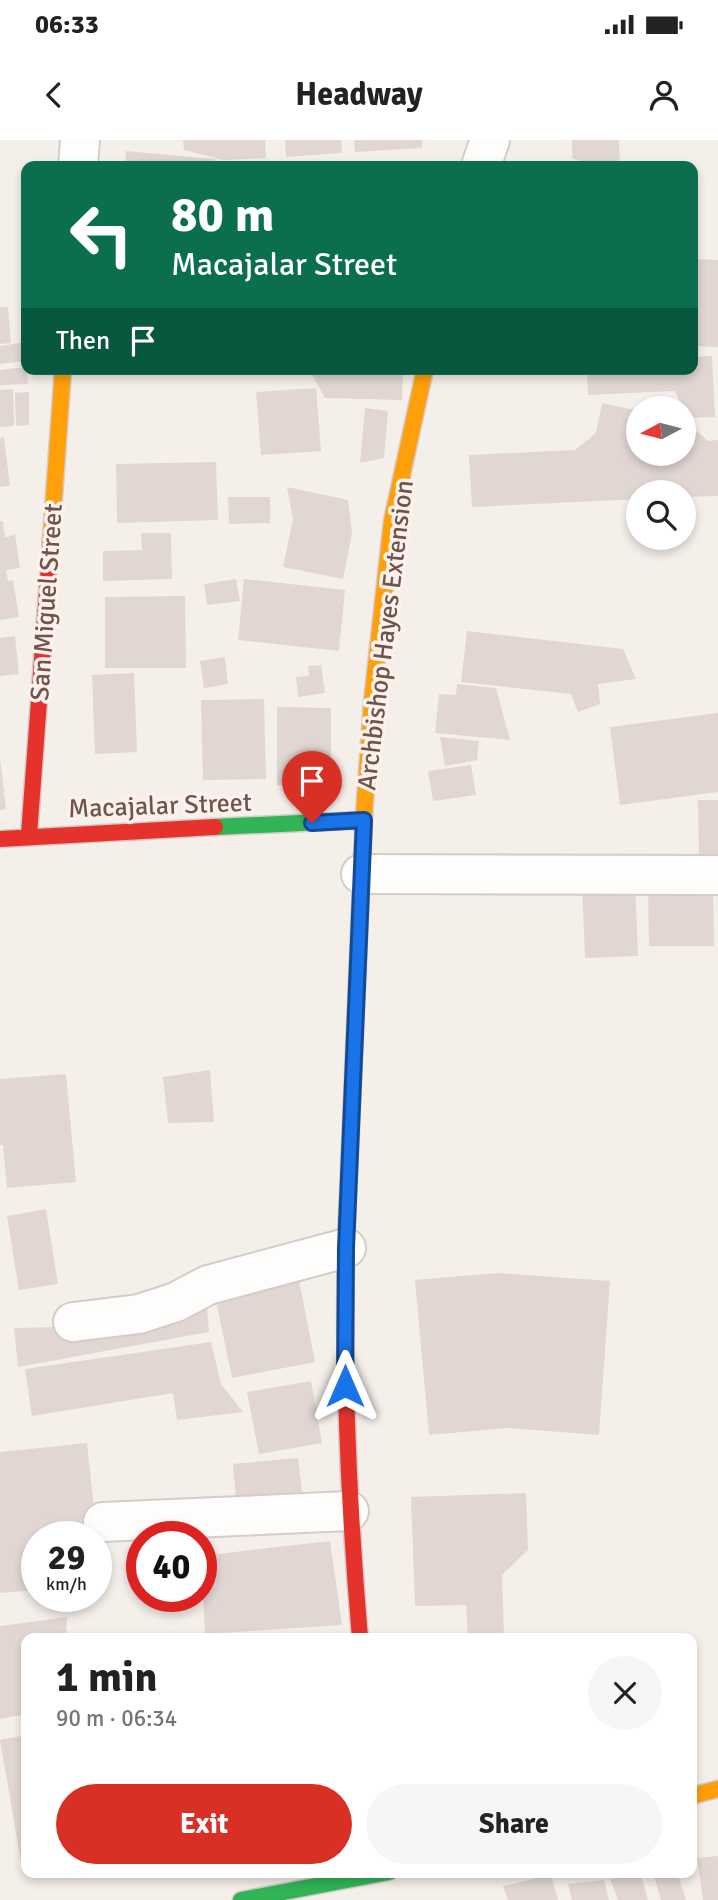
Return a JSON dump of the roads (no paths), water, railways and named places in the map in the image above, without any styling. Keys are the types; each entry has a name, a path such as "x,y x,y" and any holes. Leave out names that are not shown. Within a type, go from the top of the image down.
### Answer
{"street":[{"path":"78,161 80,140"},
{"path":"483,161 490,140"},
{"name":"San Miguel Street","path":"29,835 63,375"},
{"name":"Archbishop Hayes Extension","path":"360,1633 349,1511 346,1248 361,874 372,702 392,521 424,375"},
{"name":"Macajalar Street","path":"0,839 29,835 364,820"},
{"path":"361,874 718,876"},
{"path":"73,1322 139,1314 176,1302 208,1285 346,1248"},
{"path":"112,1522 349,1511"},
{"path":"697,1794 718,1789"},
{"path":"241,1900 377,1878"}]}
